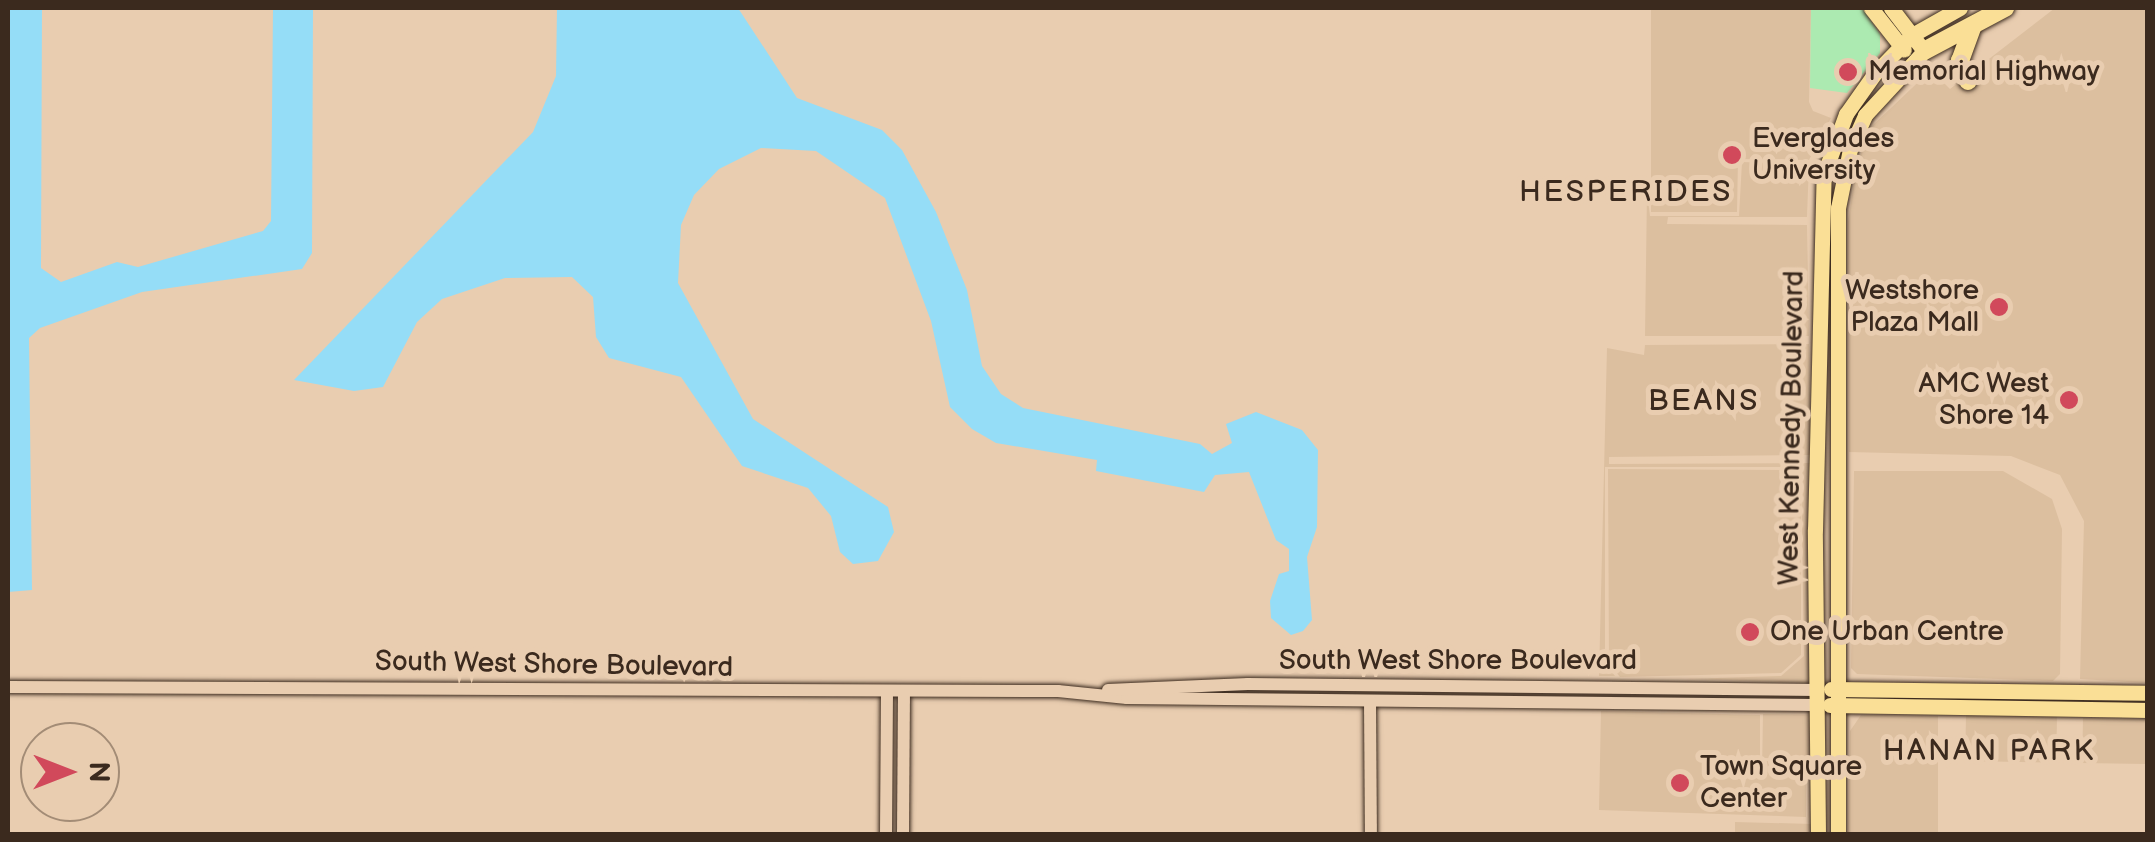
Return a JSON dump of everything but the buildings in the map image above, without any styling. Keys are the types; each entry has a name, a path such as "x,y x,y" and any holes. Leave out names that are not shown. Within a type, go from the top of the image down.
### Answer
{"highway":[{"path":"1918,57 2004,8"},
{"path":"1968,81 1960,61 1973,26"}],"main road":[{"path":"1871,8 1906,40"},
{"path":"1891,8 1918,57"},
{"path":"1906,40 1960,8"},
{"name":"West Kennedy Boulevard","path":"1818,834 1819,221 1827,160 1852,103 1906,40"},
{"name":"West Kennedy Boulevard","path":"1838,834 1838,248 1850,150 1873,103 1918,57"},
{"path":"1850,150 1852,103"},
{"path":"1819,221 1838,248"},
{"path":"1819,340 1837,340"},
{"path":"1816,697 2148,693"},
{"path":"1838,697 1953,706 2148,710"}],"street":[{"name":"South West Shore Boulevard","path":"8,687 1100,692 1248,684 1816,697"},
{"path":"886,691 886,834"},
{"path":"903,834 904,692"},
{"name":"South West Shore Boulevard","path":"1100,692 1127,698 1370,700 1816,697"},
{"path":"1370,700 1370,834"}],"shaded area":[{"path":"1651,8 1811,8 1809,102 1813,111 1831,118 1809,160 1738,159 1737,212 1651,212"},
{"name":"Westshore Plaza Mall","path":"2055,8 2147,8 2147,683 2080,679 2084,521 2060,475 2011,456 1849,452 1848,222 1857,163 1873,125 1931,70 1950,89"},
{"path":"1742,162 1809,164 1807,217 1668,217 1667,224 1807,225 1809,336 1645,336 1647,192 1650,216 1739,216"},
{"path":"1809,344 1811,455 1609,457 1609,464 1811,463 1812,683 1685,679 1781,676 1804,656 1801,467 1605,467 1605,663 1615,676 1599,676 1607,348 1644,355 1645,345"},
{"path":"1608,469 1801,470 1801,655 1781,673 1620,677 1609,663"},
{"path":"1854,471 2003,471 2052,499 2062,529 2060,674 2053,681 1857,674 1851,668"},
{"path":"1601,711 1760,715 1760,761 1806,762 1806,817 1599,810"},
{"path":"1763,714 1811,715 1810,759 1762,758"},
{"path":"1861,715 1938,716 1938,834 1848,834 1850,731"},
{"path":"1966,715 2057,717 2056,763 1965,761"},
{"path":"2083,718 2147,719 2146,764 2082,763"},
{"path":"1735,822 1812,824 1812,834 1735,834"}],"green space":[{"path":"1811,8 1862,8 1880,34 1880,53 1847,93 1810,88"}],"water":[{"path":"8,8 42,8 41,268 61,282 117,262 138,267 263,231 271,221 273,8 313,8 312,253 302,269 142,292 40,328 29,338 32,590 8,592"},
{"path":"557,8 738,8 797,98 882,130 902,150 936,212 967,290 982,366 1001,394 1023,408 1200,444 1212,454 1232,443 1226,424 1256,412 1302,430 1318,450 1317,527 1307,557 1312,620 1303,631 1291,635 1271,618 1270,601 1279,574 1289,571 1289,549 1276,540 1249,472 1215,475 1204,492 1096,471 1097,460 996,443 972,429 950,407 931,321 885,198 816,151 761,148 719,169 694,195 681,225 678,283 753,419 888,507 894,532 878,561 853,564 840,552 831,516 808,488 742,466 681,377 609,358 596,337 593,297 572,277 505,278 442,299 417,322 383,387 354,391 294,380 533,132 556,76"}],"place":[{"name":"Memorial Highway","path":"1848,72"},
{"name":"Everglades University","path":"1732,155"},
{"name":"Westshore Plaza Mall","path":"1999,307"},
{"name":"AMC West Shore 14","path":"2069,400"},
{"name":"One Urban Centre","path":"1750,632"},
{"name":"Town Square Center","path":"1680,783"}],"district":[{"name":"HESPERIDES","path":"1626,192"},
{"name":"BEANS","path":"1704,401"},
{"name":"HANAN PARK","path":"1989,751"}]}
